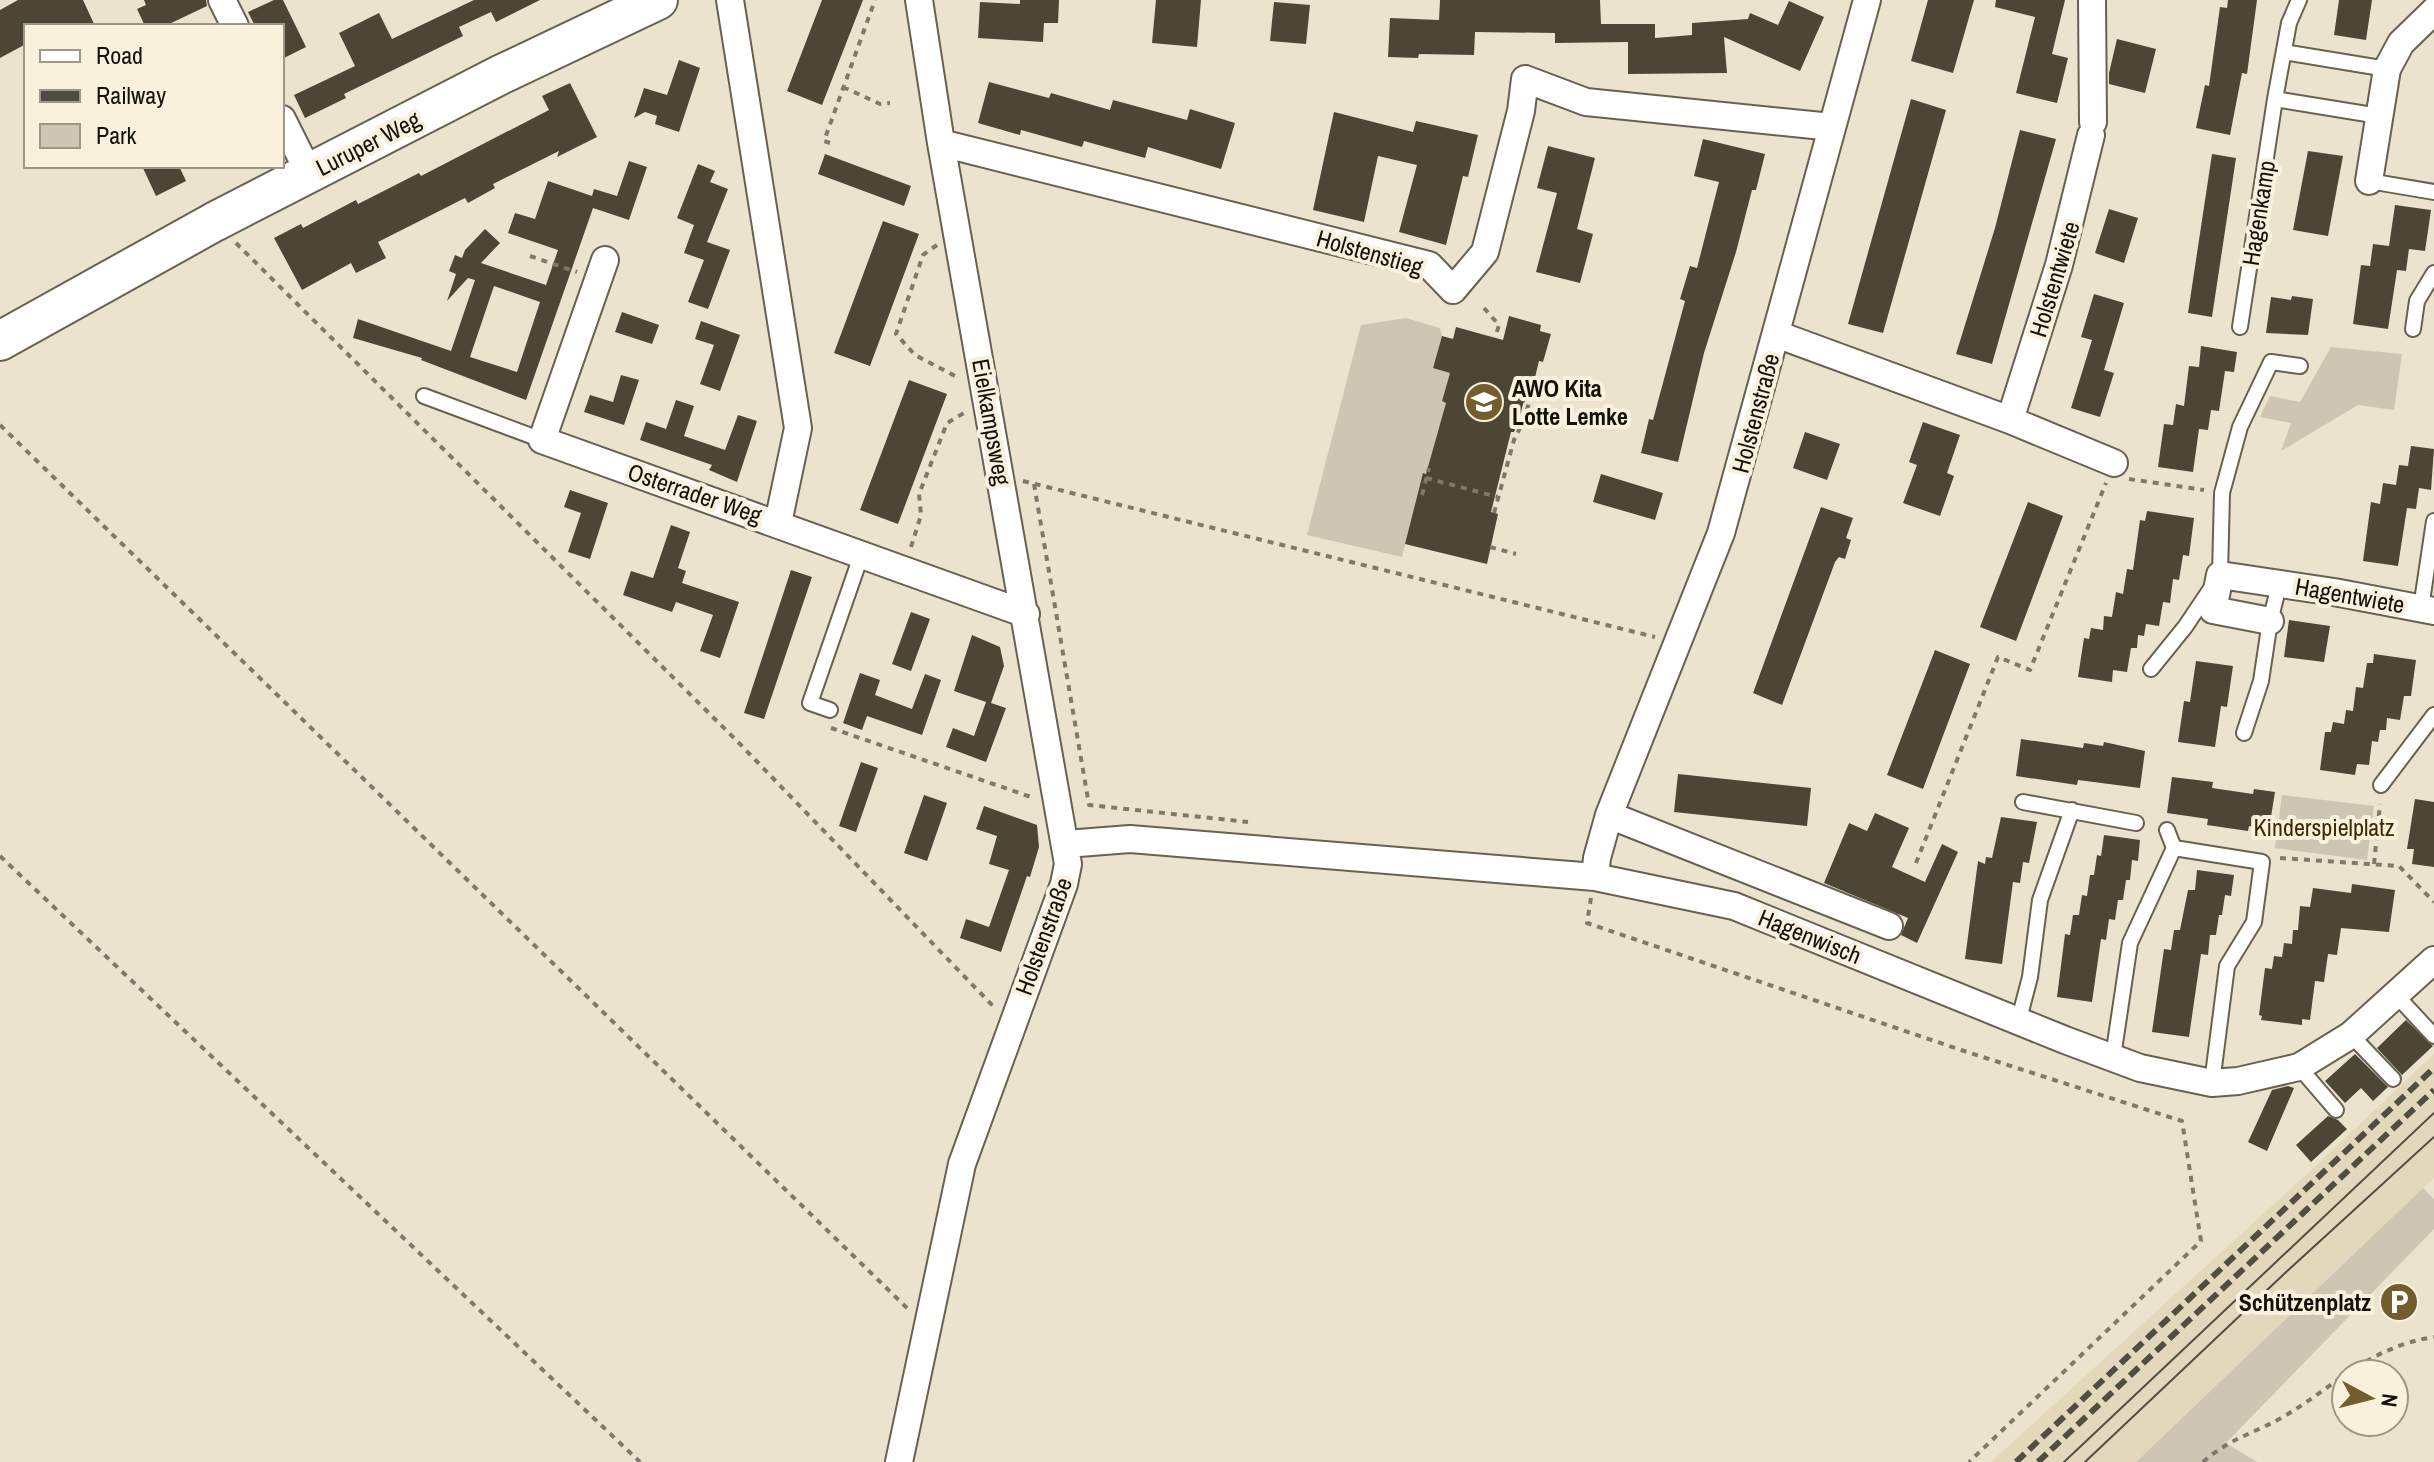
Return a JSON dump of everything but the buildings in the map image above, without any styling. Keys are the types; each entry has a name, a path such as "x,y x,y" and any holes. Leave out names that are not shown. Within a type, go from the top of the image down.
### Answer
{"street":[{"path":"222,0 234,24"},
{"name":"Luruper Weg","path":"0,341 214,222 500,75 658,0"},
{"path":"730,0 798,428 778,523"},
{"name":"Eielkampsweg","path":"919,0 941,143 1066,844"},
{"name":"Holstenstraße","path":"899,1462 962,1164 1064,884 1068,864 1066,844 1130,839 1595,877 1609,815 1721,533 1867,0"},
{"name":"Holstentwiete","path":"2010,420 2059,265 2092,129 2092,0"},
{"path":"2369,181 2387,69 2401,43 2434,11"},
{"name":"Holstenstieg","path":"941,143 1429,265 1453,290 1485,252 1521,111 1525,79 1586,102 1832,127"},
{"path":"284,123 309,173"},
{"path":"542,440 602,270"},
{"path":"1776,334 2010,420 2114,463"},
{"name":"Osterrader Weg","path":"542,440 1026,614"},
{"name":"Hagentwiete","path":"2270,621 2213,610 2220,575 2280,582 2428,610"},
{"path":"1609,815 1889,926"},
{"name":"Hagenwisch","path":"1595,877 1734,906 2140,1068 2212,1083 2299,1067 2351,1035 2434,960"}],"lane":[{"name":"Hagenkamp","path":"2240,327 2275,99 2289,23 2299,0"},
{"path":"2284,52 2387,69"},
{"path":"2275,99 2379,116"},
{"path":"2369,181 2434,192"},
{"path":"2413,329 2417,301 2434,273"},
{"name":"Hagentwiete","path":"2220,575 2222,493 2240,427 2271,362 2300,366"},
{"path":"424,396 542,440"},
{"name":"Hagentwiete","path":"2428,610 2434,521"},
{"path":"830,710 810,703 862,553"},
{"path":"2151,669 2185,627 2220,575"},
{"name":"Hagentwiete","path":"2244,733 2261,681 2270,621 2280,582"},
{"path":"2381,785 2434,715"},
{"path":"2023,802 2136,823"},
{"path":"2019,1019 2030,977 2040,900 2072,810"},
{"path":"2113,1057 2130,943 2174,848 2167,830"},
{"path":"2174,848 2262,862 2254,922 2227,966 2212,1083"},
{"path":"2396,995 2434,1036"},
{"path":"2351,1035 2393,1079"},
{"path":"2299,1067 2336,1110"}],"path":[{"path":"830,143 824,141 875,0"},
{"path":"843,87 880,104 890,103"},
{"path":"214,222 737,741 1012,1025"},
{"path":"904,569 921,515 919,494 947,423 988,397 915,355 896,334 923,255 957,229"},
{"path":"530,256 602,270"},
{"path":"1484,308 1499,325 1495,338"},
{"path":"1494,513 1514,440 1529,403 1524,401"},
{"path":"0,425 927,1328"},
{"path":"2114,463 2124,478 2222,493"},
{"path":"1916,863 1998,657 2030,670 2114,463"},
{"path":"1422,495 1429,468"},
{"path":"1002,475 1677,642"},
{"path":"1426,478 1499,497"},
{"path":"1034,484 1089,805 1248,822"},
{"path":"1490,547 1516,554"},
{"path":"830,710 825,726 1060,807"},
{"path":"2374,864 2381,785"},
{"path":"0,856 640,1462"},
{"path":"2262,862 2285,857 2399,866 2434,902"},
{"path":"1595,877 1587,923 1961,1050 2182,1121 2201,1241 1969,1462"},
{"path":"2203,1462 2215,1451 2282,1417 2367,1359 2406,1341 2434,1337"},
{"path":"2212,1462 2215,1451"}],"shaded area":[{"path":"2434,1054 2434,1178 2136,1462 1991,1462 2308,1173"}],"green space":[{"path":"1406,318 1440,328 1442,336 1433,367 1450,373 1442,401 1446,403 1435,443 1431,475 1423,473 1402,557 1307,535 1361,325"},
{"path":"2331,347 2402,354 2394,410 2358,405 2281,451 2291,423 2260,417 2270,396 2300,402"},
{"name":"Kinderspielplatz","path":"2282,795 2374,806 2367,860 2275,848"},
{"path":"2423,1188 2434,1199 2434,1229 2226,1443 2257,1462 2136,1462"}],"tram line":[{"path":"2064,1462 2434,1113"},
{"path":"2085,1462 2434,1137"}],"railway":[{"path":"2016,1462 2434,1068"},
{"path":"2038,1462 2434,1090"}],"place":[{"name":"AWO Kita Lotte Lemke","path":"1484,402"},
{"name":"Schützenplatz","path":"2399,1302"}]}
